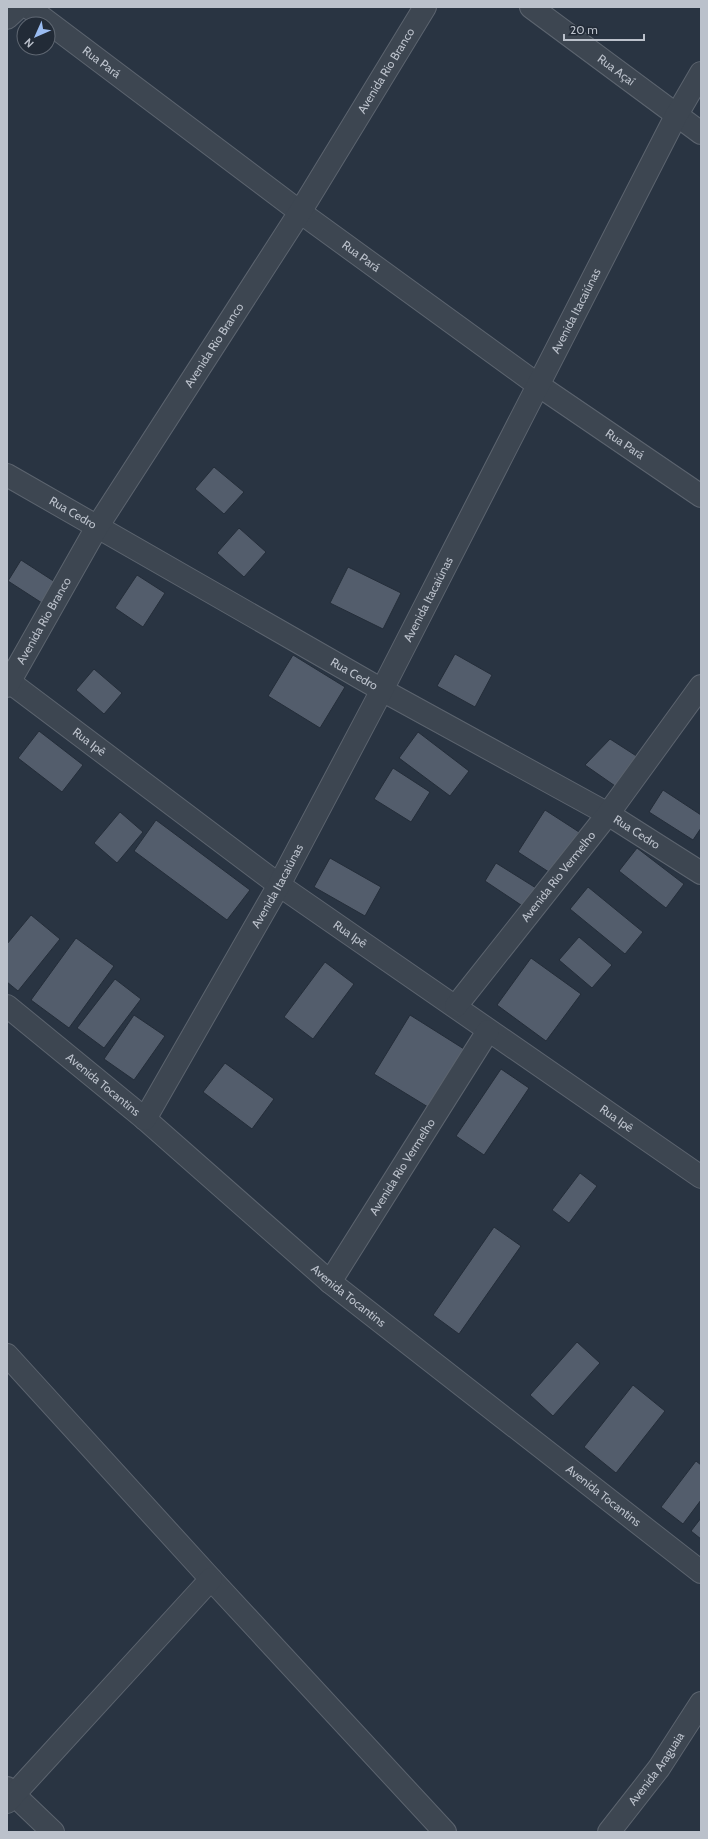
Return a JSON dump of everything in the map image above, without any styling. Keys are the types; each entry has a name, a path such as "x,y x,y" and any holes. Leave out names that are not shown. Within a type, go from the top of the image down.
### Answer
{"street":[{"path":"7,18 19,7"},
{"name":"Rua Pará","path":"28,7 300,212 538,385 701,496"},
{"name":"Avenida Rio Branco","path":"8,683 97,527 300,212 425,7"},
{"name":"Rua Açaí","path":"531,7 676,116 701,133"},
{"name":"Avenida Itacaiúnas","path":"145,1119 279,885 382,690 676,116 701,73"},
{"name":"Rua Cedro","path":"7,474 382,690 608,814 701,873"},
{"name":"Rua Ipê","path":"8,683 279,885 456,1006 488,1031 701,1177"},
{"name":"Avenida Rio Vermelho","path":"456,1006 608,814 701,686"},
{"name":"Avenida Tocantins","path":"7,1006 145,1119 330,1282 701,1572"},
{"name":"Avenida Rio Vermelho","path":"330,1282 488,1031"},
{"path":"7,1355 211,1579 445,1832"},
{"path":"54,1832 9,1794 211,1579"},
{"name":"Avenida Araguaia","path":"609,1832 659,1768 701,1703"}],"building":[{"path":"214,467 244,492 224,514 195,489"},
{"path":"239,528 266,552 244,577 217,553"},
{"path":"21,560 55,582 42,603 8,581"},
{"path":"348,567 401,593 383,629 330,603"},
{"path":"137,575 165,593 143,627 115,608"},
{"path":"455,654 492,675 475,707 437,686"},
{"path":"293,655 345,687 320,728 268,696"},
{"path":"94,669 122,693 104,714 76,690"},
{"path":"39,731 83,765 62,792 18,758"},
{"path":"418,732 469,771 450,796 399,758"},
{"path":"610,739 638,757 618,788 585,765"},
{"path":"393,768 430,792 411,822 374,799"},
{"path":"663,790 701,815 701,828 693,840 649,812"},
{"path":"545,810 579,832 552,874 518,852"},
{"path":"120,812 143,832 117,863 94,843"},
{"path":"156,820 250,890 227,920 134,851"},
{"path":"637,848 684,884 666,908 619,871"},
{"path":"330,858 381,887 365,916 314,887"},
{"path":"496,863 536,888 524,907 485,881"},
{"path":"588,887 643,932 625,954 570,909"},
{"path":"31,915 60,939 18,991 7,982 7,944"},
{"path":"579,937 612,965 592,988 559,960"},
{"path":"76,938 114,966 69,1028 31,1000"},
{"path":"531,958 581,994 546,1041 497,1005"},
{"path":"325,962 354,984 313,1039 284,1017"},
{"path":"115,979 141,999 104,1048 77,1028"},
{"path":"134,1015 165,1036 134,1080 104,1059"},
{"path":"410,1015 464,1049 428,1107 374,1074"},
{"path":"225,1063 274,1099 252,1129 203,1092"},
{"path":"501,1069 529,1088 484,1155 456,1136"},
{"path":"580,1173 597,1186 569,1223 552,1210"},
{"path":"494,1227 521,1246 459,1334 433,1315"},
{"path":"577,1342 600,1363 553,1416 530,1395"},
{"path":"633,1385 665,1411 616,1473 584,1447"},
{"path":"696,1461 701,1465 701,1500 683,1524 661,1507"},
{"path":"701,1518 701,1539 691,1531"}]}
